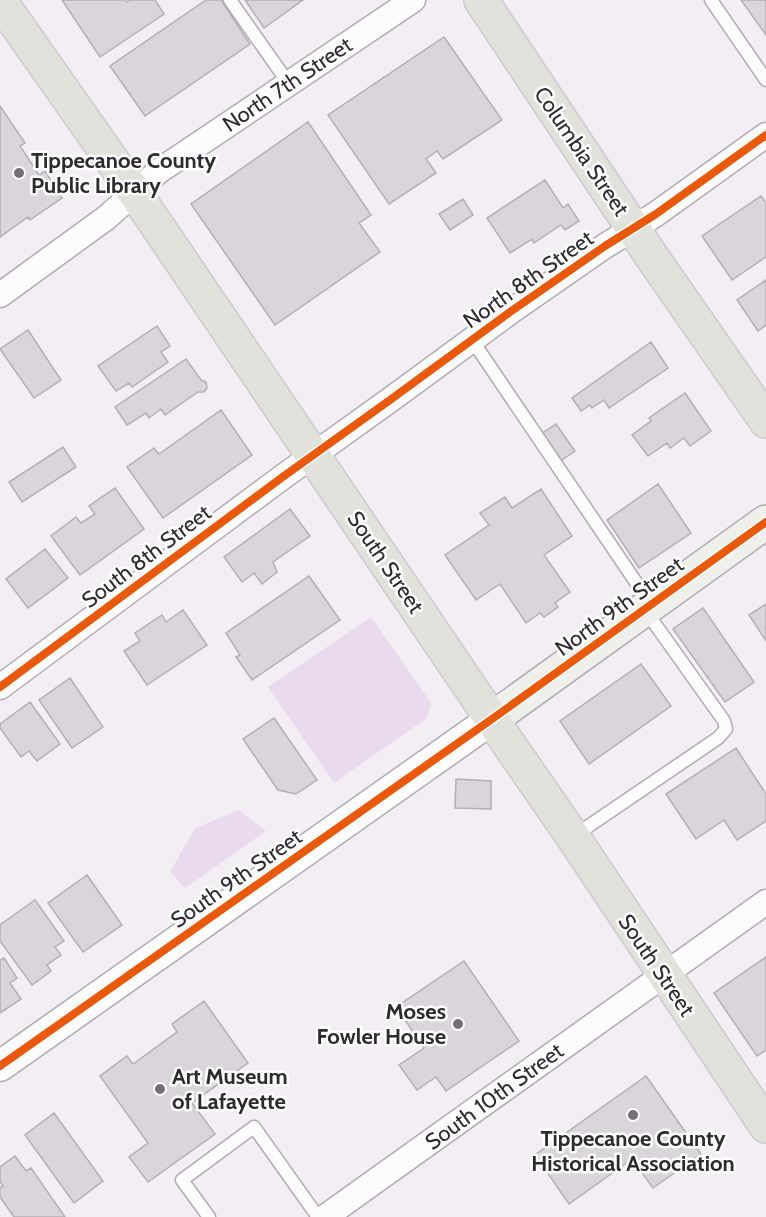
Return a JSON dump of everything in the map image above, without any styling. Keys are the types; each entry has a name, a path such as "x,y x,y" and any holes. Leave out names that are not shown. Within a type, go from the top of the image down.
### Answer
{"main road":[{"name":"Columbia Street","path":"481,0 650,254 766,421"},
{"name":"South Street","path":"0,1 135,193 573,837 766,1126"},
{"name":"North 9th Street","path":"492,719 766,522"}],"street":[{"name":"North 7th Street","path":"0,294 106,218 159,171 413,0"},
{"name":"North 8th Street","path":"313,455 605,246 656,214 766,135"},
{"name":"South 8th Street","path":"0,687 313,455"},
{"name":"South 9th Street","path":"0,1066 492,719"},
{"name":"South 10th Street","path":"325,1217 766,902"}],"lane":[{"path":"230,0 289,84"},
{"path":"711,0 766,80"},
{"path":"472,340 724,721 726,729 717,738 573,837"},
{"path":"209,1217 182,1180 254,1127 318,1217"}],"shaded area":[{"path":"371,617 431,703 427,718 334,783 268,687"},
{"path":"239,810 266,831 185,888 170,872 195,828"}],"building":[{"path":"62,0 126,0 127,2 155,0 164,14 100,57"},
{"path":"206,0 221,0 250,44 145,116 110,66"},
{"path":"245,0 303,0 264,28"},
{"path":"741,0 766,0 766,35"},
{"path":"444,37 502,120 443,159 437,151 426,159 436,173 389,204 328,115"},
{"name":"Tippecanoe County Public Library","path":"0,106 25,143 20,146 39,175 45,171 62,198 30,220 28,217 0,237"},
{"path":"308,122 371,215 359,223 380,252 275,325 191,204"},
{"path":"545,180 563,208 568,204 579,221 565,230 561,225 534,243 532,239 510,253 487,218"},
{"path":"761,196 766,203 766,257 732,280 702,236"},
{"path":"463,199 473,215 450,230 439,214"},
{"path":"766,280 766,325 758,331 737,300"},
{"path":"157,326 170,346 161,352 168,362 132,387 129,383 116,391 98,366"},
{"path":"28,330 61,380 34,398 0,349"},
{"path":"651,342 668,368 609,408 604,400 592,408 590,405 581,411 572,398"},
{"path":"186,359 201,380 206,382 207,388 204,392 198,392 165,415 161,409 149,418 146,413 127,425 115,407"},
{"path":"685,393 711,431 690,446 684,438 670,448 667,443 648,456 632,435 651,421 649,418"},
{"path":"221,410 252,455 163,518 127,467 154,448 159,454"},
{"path":"556,424 575,451 559,462 541,434"},
{"path":"63,447 76,467 22,502 9,482"},
{"path":"658,484 691,533 639,568 607,520"},
{"path":"115,488 144,529 80,575 51,536 76,517 81,523 95,514 89,506"},
{"path":"541,489 572,536 544,555 570,592 555,603 558,607 544,617 540,613 526,623 500,584 476,600 445,555 489,525 480,513 505,497 512,508"},
{"path":"290,509 310,536 273,562 277,572 262,584 254,573 242,582 224,557"},
{"path":"45,549 68,578 28,608 6,579"},
{"path":"309,576 340,620 252,680 236,657 240,655 226,633"},
{"path":"766,604 766,641 749,615"},
{"path":"703,608 754,682 725,702 673,629"},
{"path":"183,610 207,645 147,685 124,651 140,641 135,633 162,615 166,622"},
{"path":"641,664 671,706 589,764 560,721"},
{"path":"70,678 103,727 72,748 39,700"},
{"path":"30,702 60,744 37,761 29,751 21,757 0,728 0,724"},
{"path":"274,718 317,780 296,794 278,790 243,739"},
{"path":"736,748 766,794 766,821 737,840 724,820 696,839 666,794"},
{"path":"456,779 491,781 491,809 455,808"},
{"path":"87,875 122,925 83,952 48,903"},
{"path":"35,900 64,941 55,947 61,955 47,965 51,971 32,985 0,941 0,925"},
{"path":"766,957 766,1050 757,1056 714,993"},
{"path":"4,958 17,978 10,983 21,999 0,1013 0,960"},
{"name":"Moses Fowler House","path":"464,961 519,1041 446,1091 436,1077 417,1090 399,1065 424,1048 396,1007"},
{"name":"Art Museum of Lafayette","path":"204,1001 248,1063 192,1103 215,1134 148,1182 129,1157 148,1143 100,1076 127,1056 133,1064 177,1032 172,1024"},
{"name":"Tippecanoe County Historical Association","path":"646,1076 701,1154 653,1188 632,1159 569,1204 535,1155"},
{"path":"54,1113 103,1181 74,1203 25,1135"},
{"path":"15,1156 26,1171 31,1168 65,1217 14,1217 0,1197 0,1188 3,1186 0,1181 0,1167"}],"cycle path":[{"path":"0,687 510,312 605,246 656,214 766,135"},
{"path":"0,1066 492,719 766,522"}],"place":[{"name":"Tippecanoe County Public Library","path":"19,173"},
{"name":"Moses Fowler House","path":"458,1024"},
{"name":"Art Museum of Lafayette","path":"160,1089"},
{"name":"Tippecanoe County Historical Association","path":"633,1115"}]}
